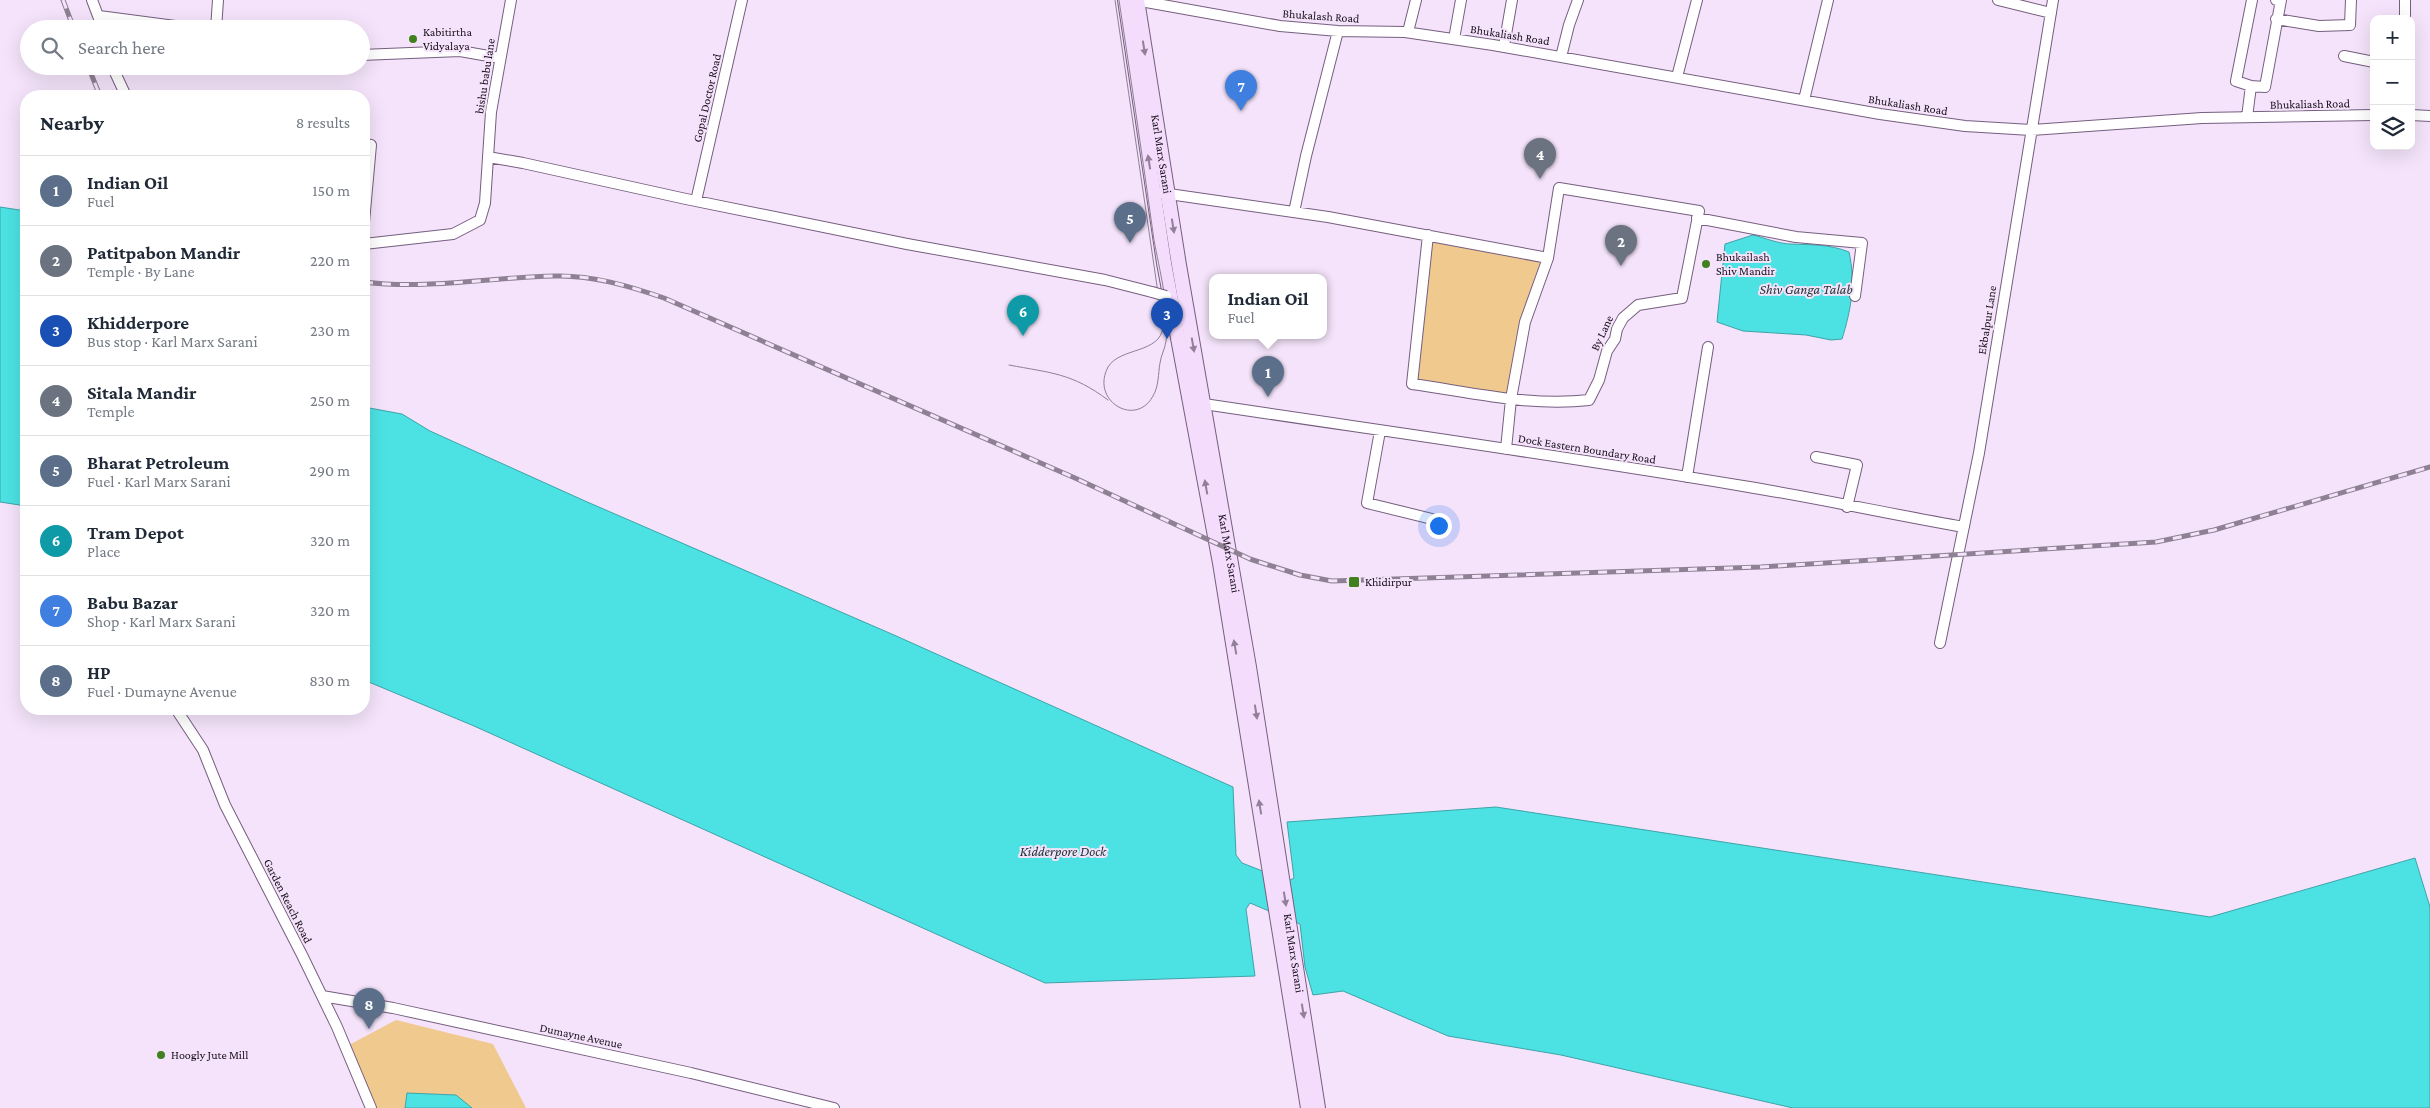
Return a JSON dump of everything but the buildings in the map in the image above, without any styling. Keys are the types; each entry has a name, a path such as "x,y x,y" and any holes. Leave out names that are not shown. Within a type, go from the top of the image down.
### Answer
{"main road":[{"path":"1125,0 1153,194 1174,297 1272,854"},
{"name":"Karl Marx Sarani","path":"1136,0 1168,193 1174,297 1204,404 1249,667 1272,854 1287,947 1318,1108"},
{"path":"1287,947 1308,1108"}],"street":[{"path":"92,0 100,20"},
{"path":"217,20 218,0"},
{"name":"bishu babu lane","path":"370,243 453,234 480,220 485,203 491,112 511,0"},
{"name":"Gopal Doctor Road","path":"696,201 742,0"},
{"name":"Bhukalash Road","path":"1136,0 1280,26 1338,31 1408,32 1450,39"},
{"path":"1408,32 1416,0"},
{"path":"1450,39 1461,0"},
{"path":"1504,46 1512,0"},
{"path":"1561,56 1578,0"},
{"path":"1677,77 1697,0"},
{"path":"1804,100 1828,0"},
{"path":"1998,0 2051,13"},
{"name":"Ekbalpur Lane","path":"1940,643 1979,453 2053,0"},
{"path":"2252,0 2236,81 2250,86 2265,87 2281,0 2276,0"},
{"path":"2276,19 2319,26 2350,25 2351,0"},
{"path":"2405,0 2405,15"},
{"path":"99,16 129,20"},
{"path":"1294,212 1306,156 1338,31"},
{"name":"Bhukaliash Road","path":"1450,39 1504,46 1880,114 1965,126 2031,130 2202,118 2370,115"},
{"path":"370,54 460,51 500,58"},
{"path":"2344,56 2370,61"},
{"path":"116,75 123,90"},
{"path":"2247,118 2250,86"},
{"path":"2415,115 2430,116"},
{"path":"488,157 907,244 1105,280 1174,297"},
{"path":"1506,448 1511,399 1525,322 1548,258 1559,188 1699,211 1697,218 1796,237 1862,243 1855,296"},
{"path":"1153,194 1168,193 1294,212 1548,258"},
{"name":"By Lane","path":"1511,399 1569,403 1588,400 1599,380 1607,351 1622,318 1638,305 1682,298 1697,218"},
{"path":"1428,235 1412,384 1511,399"},
{"path":"1687,478 1708,347"},
{"name":"Dock Eastern Boundary Road","path":"1204,404 1506,448 1964,527"},
{"path":"1380,431 1367,503 1432,519"},
{"path":"1816,457 1857,464 1847,507"},
{"name":"Garden Reach Road","path":"180,715 203,750 225,806 322,996 371,1108"},
{"name":"Dumayne Avenue","path":"322,996 408,1011 691,1073 834,1108"}],"shaded area":[{"path":"1431,238 1541,260 1524,309 1508,395 1416,382"},
{"path":"396,1020 493,1044 526,1108 376,1108 349,1045"}],"water":[{"path":"0,207 20,210 20,505 0,502"},
{"name":"Shiv Ganga Talab","path":"1753,235 1786,244 1827,246 1849,252 1852,296 1842,339 1831,340 1806,335 1743,331 1717,322 1725,244"},
{"name":"Kidderpore Dock","path":"370,408 402,414 430,431 585,501 894,635 1233,787 1236,855 1242,863 1288,881 1294,878 1287,822 1496,807 2210,917 2415,858 2430,907 2430,1108 1793,1108 1561,1055 1448,1036 1343,991 1313,995 1305,967 1300,924 1250,903 1246,909 1255,976 1045,983 474,726 370,683"},
{"path":"407,1093 456,1095 472,1108 405,1108"}],"tram line":[{"path":"1115,0 1163,327 1160,336 1155,342 1121,356 1114,361 1108,367 1104,379 1105,390 1110,400 1117,406 1127,410 1136,410 1145,405 1153,396 1156,388 1166,341 1167,318 1119,0"},
{"path":"1009,365 1061,375 1083,384 1108,400"}],"railway":[{"path":"63,0 71,20"},
{"path":"92,75 98,90"},
{"path":"370,282 412,285 569,276 597,279 637,289 664,298 1075,478 1250,559 1300,575 1332,581 1761,567 2156,542 2214,530 2430,467"}],"place":[{"name":"Kabitirtha Vidyalaya","path":"413,39"},
{"name":"Babu Bazar","path":"1241,111"},
{"name":"Sitala Mandir","path":"1540,179"},
{"name":"Bharat Petroleum","path":"1130,243"},
{"name":"Bhukailash Shiv Mandir","path":"1706,264"},
{"name":"Patitpabon Mandir","path":"1621,266"},
{"name":"Tram Depot","path":"1023,336"},
{"name":"Khidderpore","path":"1167,339"},
{"name":"Indian Oil","path":"1268,397"},
{"name":"Khidirpur","path":"1354,582"},
{"name":"HP","path":"369,1029"},
{"name":"Hoogly Jute Mill","path":"161,1055"}]}
